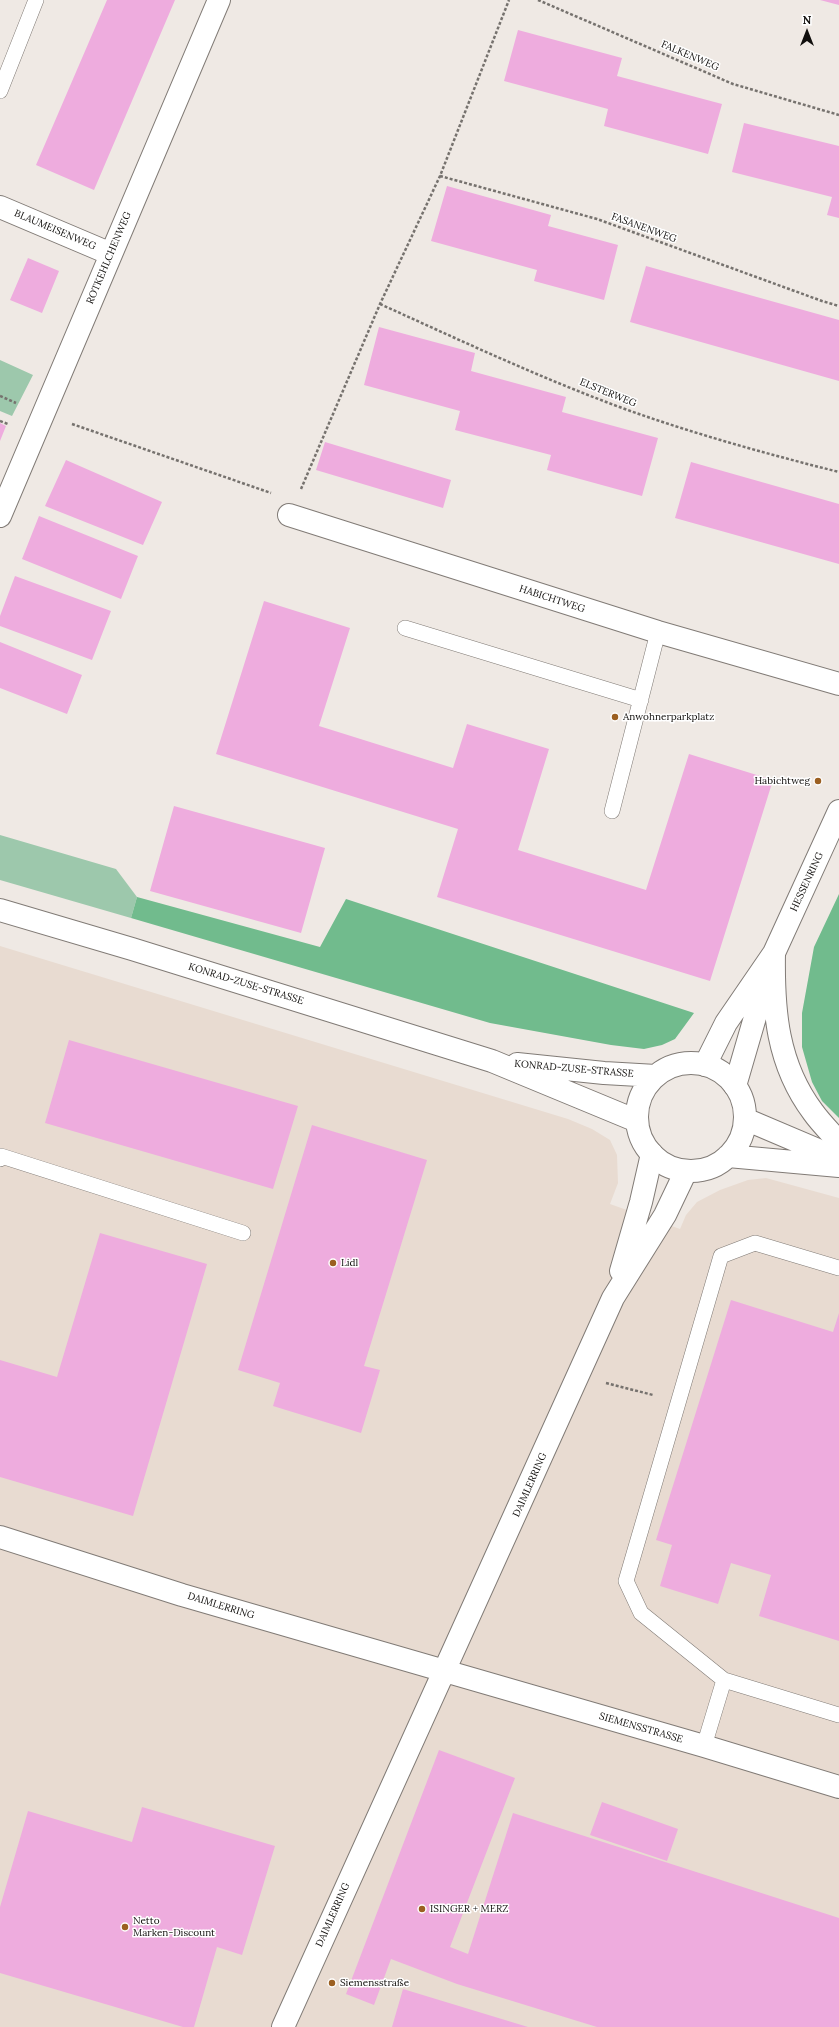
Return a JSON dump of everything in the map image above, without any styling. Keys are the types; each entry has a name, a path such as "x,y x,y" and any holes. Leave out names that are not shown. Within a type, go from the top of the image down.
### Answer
{"street":[{"name":"ROTKEHLCHENWEG","path":"0,516 219,0"},
{"name":"BLAUMEISENWEG","path":"0,207 111,254"},
{"name":"HABICHTWEG","path":"292,508 658,632 839,684"},
{"name":"HESSENRING","path":"735,1086 774,953 839,811"},
{"name":"KONRAD-ZUSE-STRASSE","path":"0,910 139,951 492,1061 637,1121"},
{"name":"HESSENRING","path":"705,1065 726,1023 774,953"},
{"path":"774,953 774,1005 777,1032 785,1061 792,1078 812,1111 839,1142"},
{"name":"KONRAD-ZUSE-STRASSE","path":"492,1061 604,1073 656,1076"},
{"name":"KONRAD-ZUSE-STRASSE","path":"679,1064 705,1065 726,1076 735,1086 740,1096 745,1119 742,1133 737,1145 728,1156 709,1167 686,1171 673,1168 652,1154 639,1133 637,1108 647,1085 666,1069 679,1064"},
{"path":"745,1119 839,1159"},
{"name":"DAIMLERRING","path":"613,1298 641,1202 652,1154"},
{"path":"728,1156 839,1166"},
{"name":"DAIMLERRING","path":"283,2027 613,1298 664,1214 686,1171"},
{"name":"DAIMLERRING","path":"0,1537 182,1595 443,1671"},
{"name":"SIEMENSSTRASSE","path":"443,1671 839,1786"}],"lane":[{"path":"0,91 36,0"},
{"path":"405,628 641,700"},
{"path":"612,811 658,632"},
{"path":"0,1160 1,1156 243,1233"},
{"path":"839,1268 755,1243 721,1256 626,1581 641,1613 724,1680 839,1715"},
{"path":"704,1746 724,1680"}],"path":[{"path":"0,396 43,414 292,508 380,304 440,176 509,0"},
{"name":"FALKENWEG","path":"538,0 734,84 839,115"},
{"name":"FASANENWEG","path":"440,176 597,219 839,306"},
{"name":"ELSTERWEG","path":"380,304 509,362 636,412 773,455 839,472"},
{"path":"603,1383 678,1402"}],"shaded area":[{"path":"0,946 568,1119 592,1129 610,1140 617,1155 618,1183 610,1204 680,1229 686,1215 697,1202 720,1190 748,1180 766,1178 839,1198 839,2027 0,2027"}],"green space":[{"path":"0,360 33,375 12,416 0,411"},
{"path":"0,835 116,869 137,897 131,918 0,880"},
{"path":"839,894 839,1118 822,1101 812,1082 802,1047 802,1013 814,947"},
{"path":"137,897 320,947 346,899 694,1013 675,1039 662,1045 644,1049 611,1045 490,1023 131,918"}],"building":[{"path":"107,0 175,0 94,190 36,165"},
{"path":"820,0 839,0 839,5"},
{"path":"518,30 622,58 617,76 722,104 708,154 604,126 608,109 504,81"},
{"path":"744,123 839,146 839,218 827,215 832,197 732,172"},
{"path":"447,186 551,215 548,226 618,245 604,300 534,281 537,270 431,241"},
{"path":"28,258 59,271 42,313 10,300"},
{"path":"646,266 839,320 839,381 630,322"},
{"path":"379,327 475,353 471,371 566,397 562,412 658,438 642,496 547,470 551,455 455,430 460,411 364,385"},
{"path":"0,423 6,426 0,441"},
{"path":"325,442 451,480 443,508 316,470"},
{"path":"66,460 162,502 143,545 45,506"},
{"path":"691,462 839,504 839,564 675,518"},
{"path":"39,516 138,556 121,599 22,559"},
{"path":"15,576 111,611 92,660 0,626 0,616"},
{"path":"264,601 350,628 319,726 453,768 467,724 549,749 518,850 646,890 689,754 773,780 710,981 437,897 458,829 216,754"},
{"path":"0,642 82,675 67,714 0,688"},
{"path":"174,806 325,848 301,933 150,891"},
{"path":"69,1040 298,1106 273,1189 45,1123"},
{"name":"Lidl","path":"312,1125 427,1160 364,1366 380,1370 361,1433 273,1406 280,1383 238,1370"},
{"path":"100,1233 207,1264 133,1516 0,1477 0,1360 57,1377"},
{"path":"731,1300 833,1332 839,1313 839,1641 759,1616 771,1575 731,1563 718,1604 660,1586 672,1545 656,1540"},
{"path":"439,1750 515,1778 450,1947 468,1954 513,1813 839,1918 839,2027 597,2027 457,1984 391,1959 374,2005 346,1994"},
{"path":"602,1802 678,1829 667,1861 590,1835"},
{"name":"Netto Marken-Discount","path":"142,1807 275,1846 242,1955 217,1947 194,2027 183,2027 0,1973 0,1907 28,1811 132,1842"},
{"path":"403,1989 528,2027 392,2027"}],"place":[{"name":"Anwohnerparkplatz","path":"615,717"},
{"name":"Habichtweg","path":"818,781"},
{"name":"Lidl","path":"333,1263"},
{"name":"ISINGER + MERZ","path":"422,1909"},
{"name":"Netto Marken-Discount","path":"125,1927"},
{"name":"Siemensstraße","path":"332,1983"}]}
